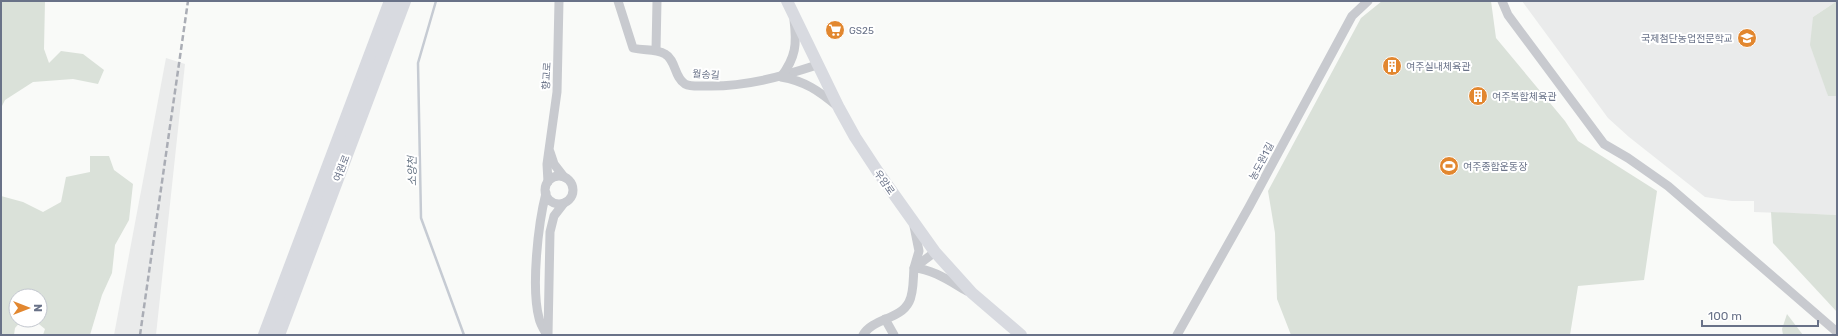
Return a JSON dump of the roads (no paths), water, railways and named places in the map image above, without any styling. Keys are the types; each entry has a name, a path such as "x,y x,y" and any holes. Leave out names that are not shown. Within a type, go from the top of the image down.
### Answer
{"highway":[{"name":"여원로","path":"265,335 391,1"},
{"name":"여원로","path":"278,335 404,1"},
{"path":"282,335 285,315"}],"main road":[{"name":"우암로","path":"787,1 817,65 855,137 913,221 935,252 972,293 1021,335"}],"street":[{"name":"향교로","path":"548,182 547,164 550,152 557,92 559,1"},
{"path":"618,1 633,48 640,50 656,50 657,1"},
{"name":"농도원1길","path":"1177,335 1249,207 1352,16 1368,1"},
{"path":"1502,1 1508,15 1604,144 1628,158 1668,186 1837,332"},
{"path":"794,15 796,38 795,51 790,65 781,77 795,79 806,83 819,91 839,108"},
{"name":"월송길","path":"656,50 666,54 670,58 679,77 685,84 694,86 725,87 781,77 817,65"},
{"path":"547,335 550,232 554,216 564,203 569,200 573,190 572,184 564,177 554,164 550,152"},
{"path":"547,335 539,319 536,296 539,228 548,182 552,178 564,177"},
{"path":"546,193 552,202 564,203"},
{"path":"863,335 873,324 904,308 909,302 914,268 919,251 913,221"},
{"path":"914,268 935,252"},
{"path":"914,268 923,268 972,293"},
{"path":"885,319 894,335"}],"waterway":[{"name":"소양천","path":"436,1 418,63 421,218 464,335"}],"railway":[{"path":"140,335 188,1"}],"place":[{"name":"GS25","path":"835,30"},
{"name":"국제첨단농업전문학교","path":"1747,38"},
{"name":"여주실내체육관","path":"1392,66"},
{"name":"여주복합체육관","path":"1478,96"},
{"name":"여주종합운동장","path":"1449,166"}]}
